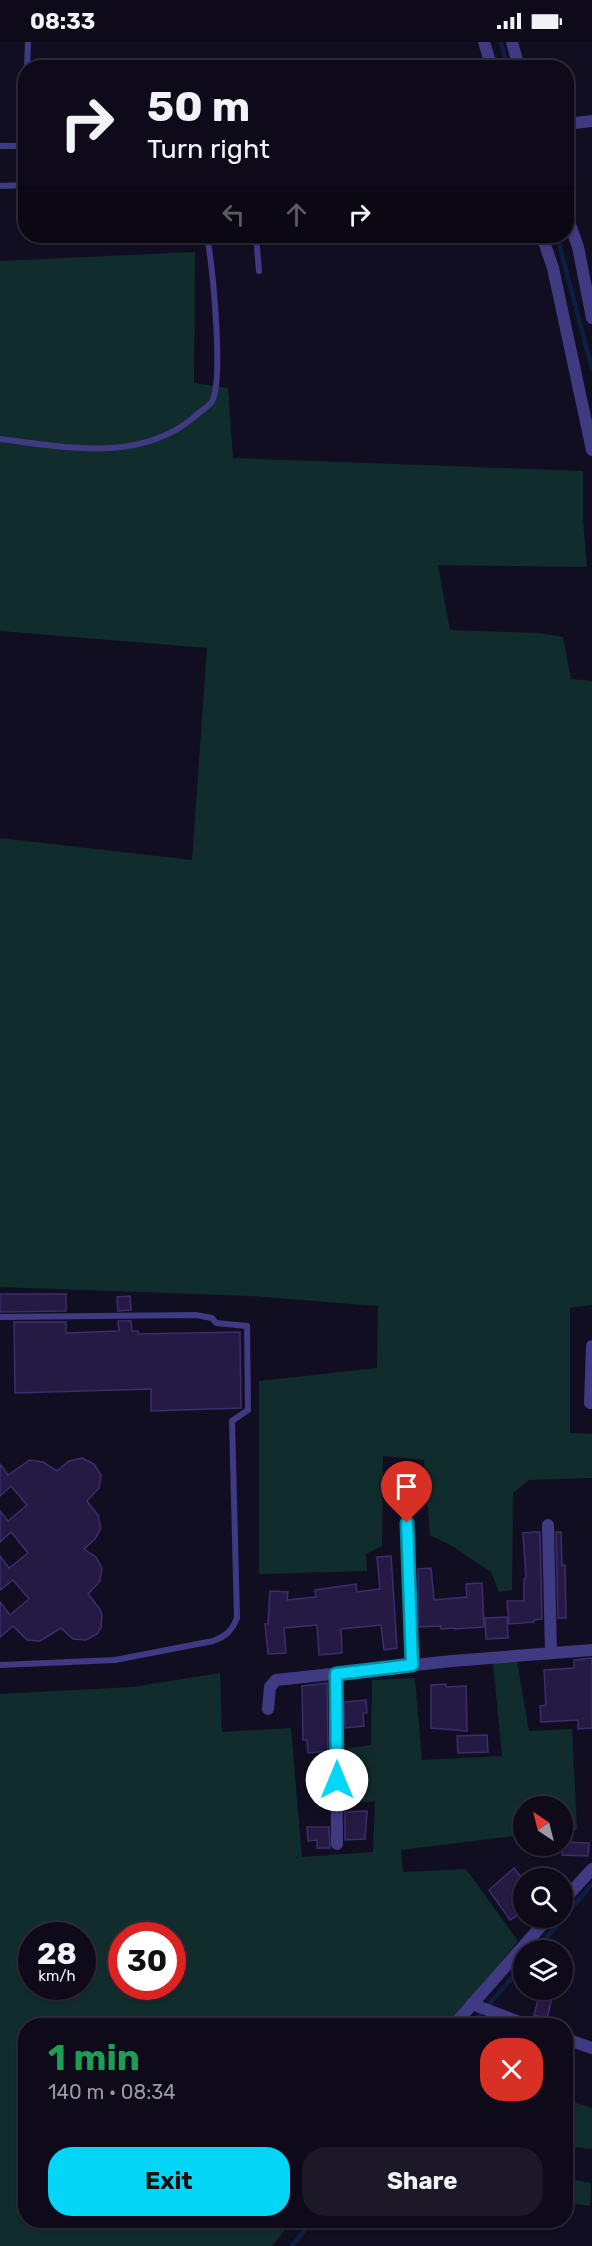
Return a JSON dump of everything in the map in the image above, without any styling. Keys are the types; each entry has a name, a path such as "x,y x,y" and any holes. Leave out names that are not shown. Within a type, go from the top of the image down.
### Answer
{"street":[{"path":"483,42 489,60"},
{"path":"512,42 517,60"},
{"path":"574,123 592,120"},
{"path":"574,236 592,318"},
{"path":"544,243 553,268 592,450"},
{"path":"590,1403 592,1346"},
{"path":"407,1523 412,1665"},
{"path":"548,1525 551,1653"},
{"path":"268,1709 270,1686 276,1680 412,1665 592,1650"},
{"path":"336,1674 337,1844"},
{"path":"573,1890 592,1869"},
{"path":"459,2018 539,1928"},
{"path":"472,2004 509,2018"},
{"path":"573,2041 592,2048"}],"lane":[{"path":"27,60 28,42"},
{"path":"0,146 18,146"},
{"path":"0,186 18,185"},
{"path":"0,439 87,450 142,444 177,431 212,402 218,377 212,262 208,243"},
{"path":"257,243 259,271"},
{"path":"0,1317 196,1315 212,1318 216,1323 247,1326 248,1410 232,1420 237,1618 232,1629 224,1637 213,1641 115,1660 0,1665"}],"green space":[{"path":"195,252 194,383 228,388 233,458 583,471 583,521 587,567 438,565 450,630 539,633 563,637 571,679 592,681 592,1305 570,1308 570,1433 592,1434 592,1478 529,1480 513,1493 512,1590 499,1592 491,1572 452,1546 430,1535 424,1460 383,1456 382,1546 366,1554 367,1571 259,1574 259,1381 377,1368 378,1306 250,1296 0,1287 0,838 192,860 207,648 0,631 0,261"},
{"path":"517,1661 529,1731 572,1729 577,1830 573,1830 573,1796 513,1796 513,1836 401,1850 403,1872 466,1869 517,1940 513,1940 513,1947 457,2018 18,2018 18,2228 287,2228 272,2246 0,2246 0,1694 132,1687 220,1673 222,1732 291,1728 302,1857 373,1852 375,1801 343,1804 343,1749 371,1745 372,1680 415,1678 422,1760 502,1756 493,1663"},
{"path":"573,2102 592,2108 592,2149 573,2147"},
{"path":"573,2179 591,2183 590,2206 573,2203"}],"building":[{"path":"0,1294 66,1294 66,1311 0,1312"},
{"path":"130,1296 131,1310 118,1311 117,1297"},
{"path":"118,1321 131,1321 132,1331 138,1331 138,1334 240,1332 241,1408 151,1411 151,1389 15,1393 14,1322 66,1322 66,1333 119,1331"},
{"path":"82,1458 94,1464 101,1475 99,1488 87,1501 98,1515 101,1528 95,1539 84,1549 96,1557 102,1568 100,1581 88,1594 100,1609 101,1628 97,1634 86,1640 73,1639 61,1628 40,1641 27,1640 13,1626 0,1637 0,1602 10,1615 29,1599 13,1580 0,1590 0,1556 9,1568 28,1553 11,1532 0,1542 0,1511 8,1521 27,1505 11,1486 0,1496 0,1464 8,1475 30,1460 43,1462 57,1471 69,1461"},
{"path":"540,1532 542,1619 509,1624 507,1601 524,1601 524,1579 526,1578 523,1533"},
{"path":"556,1532 561,1532 562,1566 565,1565 566,1618 558,1618"},
{"path":"391,1556 397,1648 384,1650 381,1625 341,1629 342,1653 319,1655 317,1625 284,1628 286,1653 268,1654 265,1624 268,1624 270,1591 288,1592 287,1600 316,1597 315,1590 356,1584 357,1592 380,1589 377,1557"},
{"path":"431,1568 434,1600 467,1597 466,1584 482,1583 484,1627 441,1629 440,1626 419,1627 418,1569"},
{"path":"507,1617 508,1638 486,1639 485,1618"},
{"path":"592,1658 592,1728 578,1729 578,1720 541,1722 540,1706 546,1705 544,1670 574,1668 574,1660"},
{"path":"327,1683 328,1751 308,1753 307,1740 303,1740 302,1686"},
{"path":"446,1684 446,1687 466,1686 467,1731 431,1728 431,1685"},
{"path":"366,1700 367,1713 363,1713 364,1726 345,1728 344,1702"},
{"path":"487,1735 488,1752 458,1753 457,1736"},
{"path":"367,1811 365,1839 345,1840 345,1812"},
{"path":"307,1827 329,1827 330,1848 317,1848 317,1840 308,1841"},
{"path":"573,1842 589,1843 588,1856 573,1855"},
{"path":"513,1869 513,1918 510,1920 489,1890"},
{"path":"538,2000 551,2000 547,2018 534,2015"}],"waterway":[{"path":"501,42 506,60"},
{"path":"559,243 592,369"},
{"path":"544,1940 592,1884"},
{"path":"477,2018 513,1977"},
{"path":"292,2246 307,2228"}],"route":[{"path":"337,1780 336,1674 412,1665 407,1523"}]}
